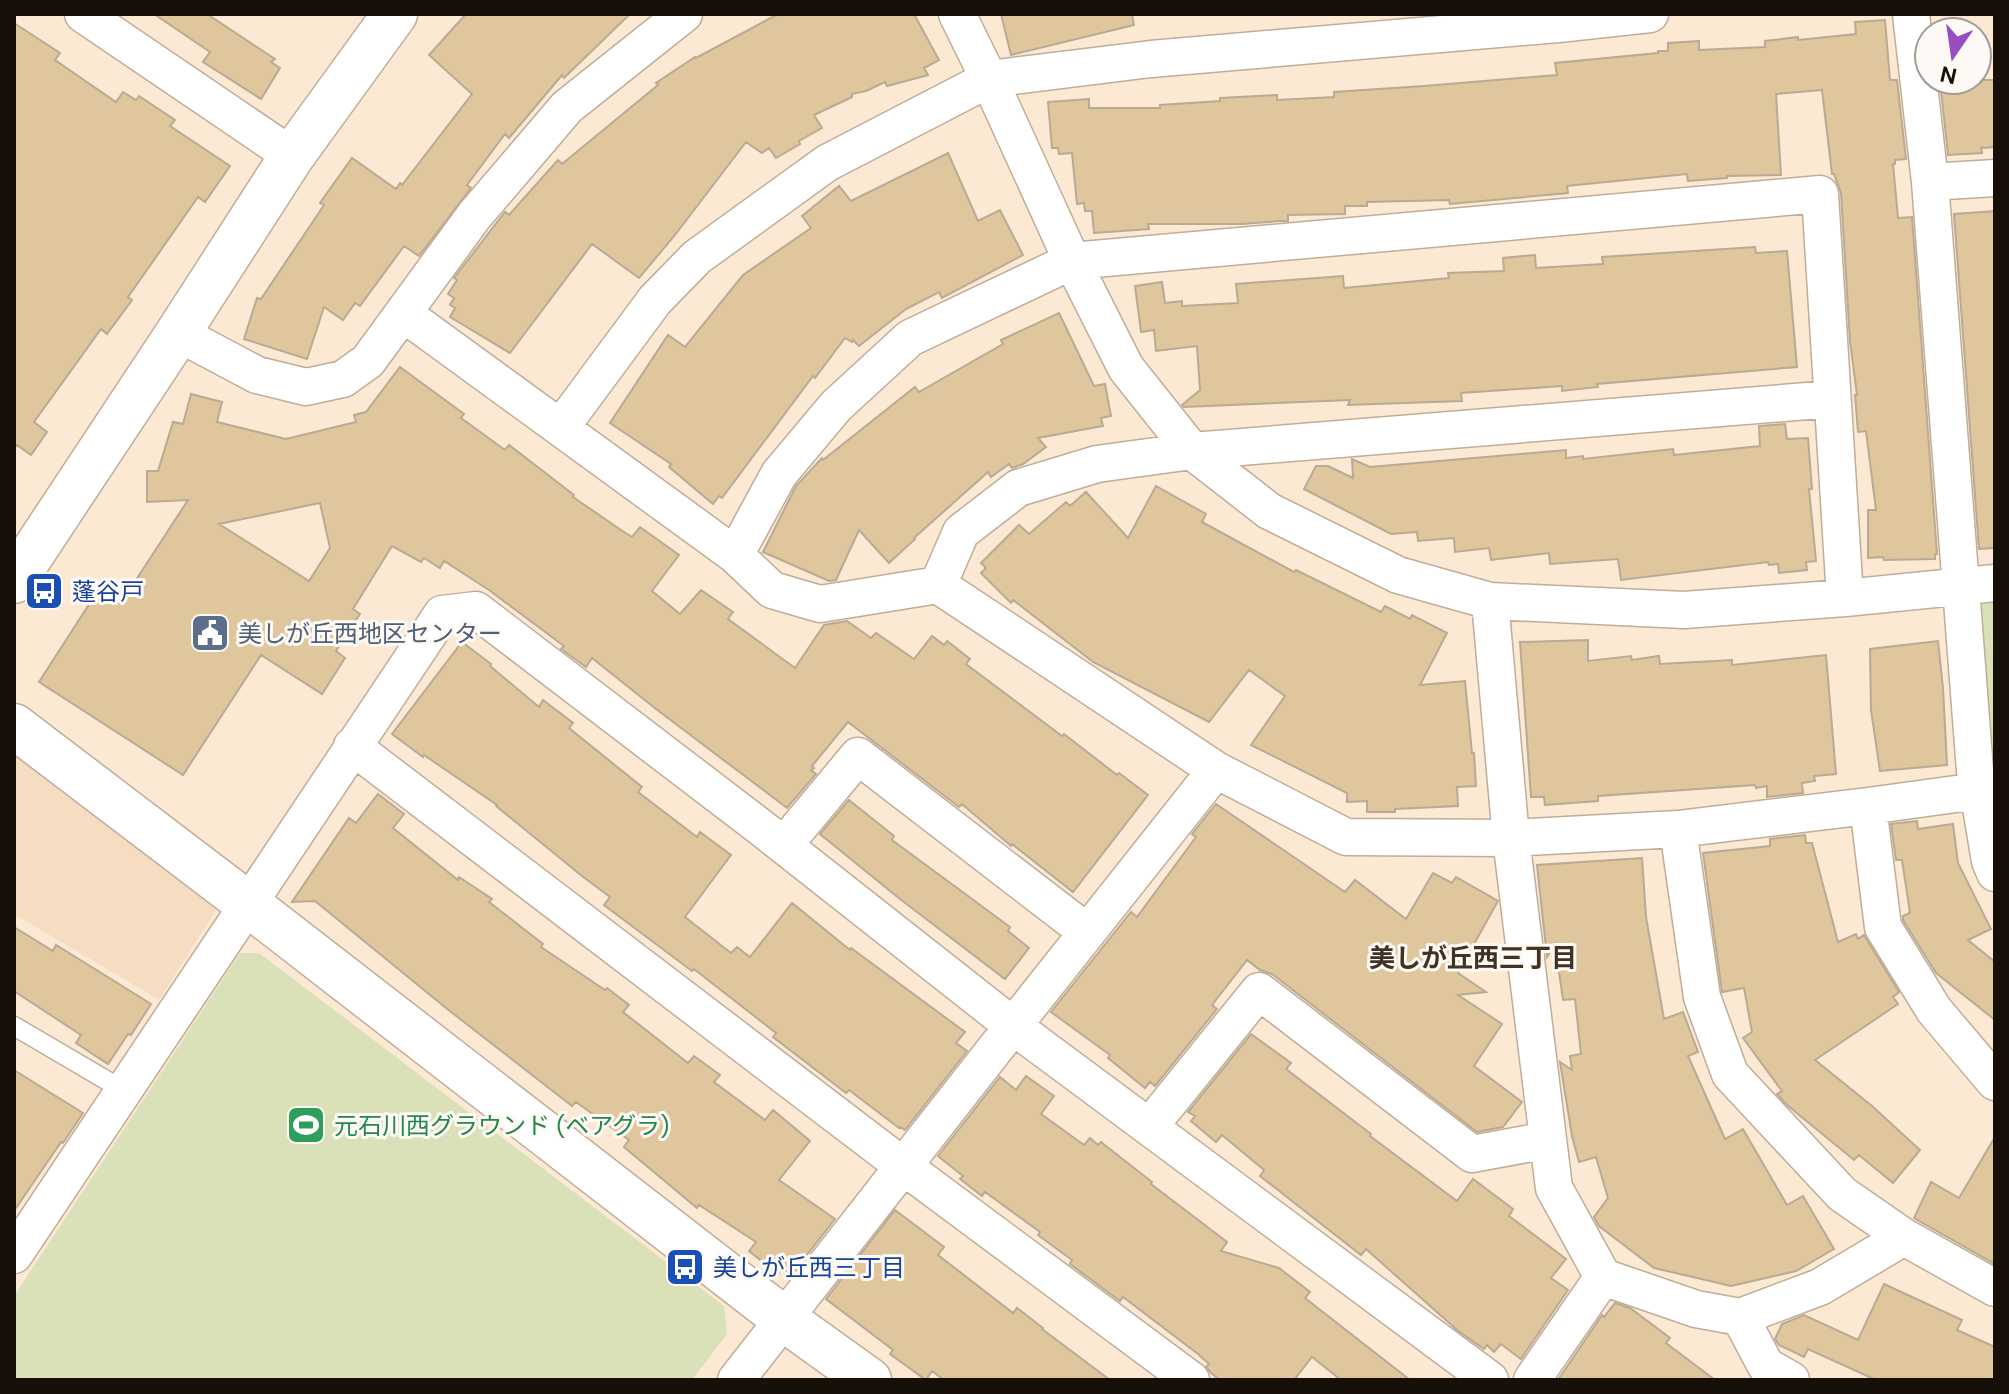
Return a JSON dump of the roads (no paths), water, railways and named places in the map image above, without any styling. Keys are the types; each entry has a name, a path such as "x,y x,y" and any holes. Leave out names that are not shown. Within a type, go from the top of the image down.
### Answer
{"street":[{"path":"83,14 292,156"},
{"path":"14,581 292,156 395,14"},
{"path":"178,333 257,375 306,387 343,379 368,361 474,216 567,107 684,14"},
{"path":"957,14 1072,261 1126,368 1192,451 1269,511 1398,575 1490,601 1684,610 1995,583"},
{"path":"561,427 655,300 697,257 827,163 989,79 1151,59 1558,19 1650,14"},
{"path":"1911,14 1930,182 1975,771 1990,861 1995,873"},
{"path":"1930,182 1995,178"},
{"path":"735,555 779,474 836,406 910,338 1072,261 1820,194 1845,598"},
{"path":"404,314 735,555 772,590 820,604 938,585 1216,770 1346,837 1511,838 1678,829 1978,791"},
{"path":"938,585 961,532 1018,488 1097,464 1192,451 1832,399"},
{"path":"1490,601 1511,838 1554,1188 1603,1277 1696,1309 1740,1317 1820,1287 1904,1237"},
{"path":"14,1255 442,614 476,610 784,845 1013,1026 1490,1380"},
{"path":"14,726 784,1319 869,1380"},
{"path":"352,746 903,1166 1191,1380"},
{"path":"784,845 858,756 1087,932"},
{"path":"736,1380 1216,770"},
{"path":"1868,806 1883,927 1934,1010 1995,1082"},
{"path":"1678,829 1702,997 1730,1074 1842,1194 1904,1237 1995,1288"},
{"path":"1149,1127 1259,991 1472,1154 1548,1140"},
{"path":"1532,1380 1603,1277"},
{"path":"1740,1317 1766,1366 1791,1380"}],"lane":[{"path":"14,1026 123,1090"}],"place":[{"name":"蓬谷戸","path":"44,591"},
{"name":"美しが丘西地区センター","path":"210,633"},
{"name":"元石川西グラウンド (ベアグラ)","path":"306,1125"},
{"name":"美しが丘西三丁目","path":"685,1267"}],"district":[{"name":"美しが丘西三丁目","path":"1473,958"}]}
